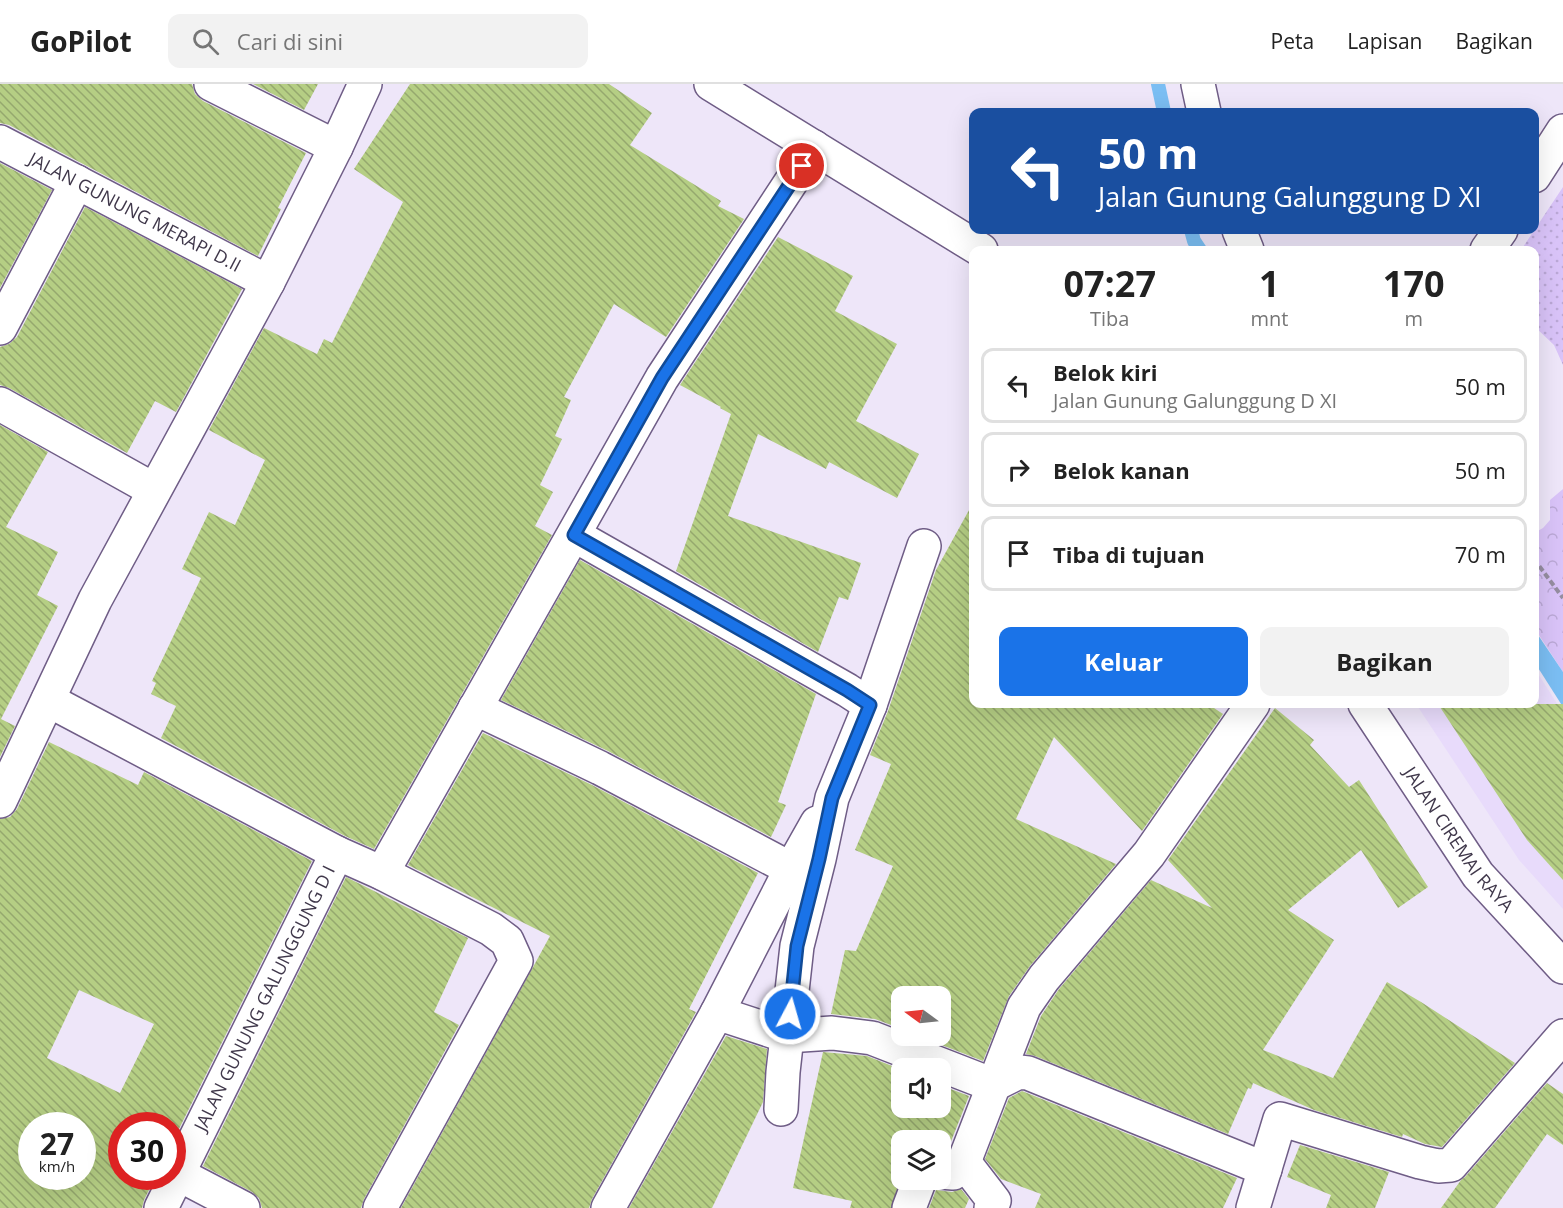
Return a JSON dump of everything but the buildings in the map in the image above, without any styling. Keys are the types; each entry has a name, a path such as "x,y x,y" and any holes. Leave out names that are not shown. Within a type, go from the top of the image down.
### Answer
{"street":[{"path":"211,84 336,147"},
{"path":"0,801 95,600 268,282 365,84"},
{"path":"711,84 975,246"},
{"path":"1198,84 1203,108"},
{"path":"1539,168 1563,131"},
{"name":"JALAN GUNUNG MERAPI D.II","path":"0,142 268,282"},
{"path":"382,873 662,378 814,147"},
{"path":"0,328 77,182"},
{"path":"0,404 154,490"},
{"path":"574,535 870,705"},
{"path":"608,1208 717,1013 791,869 832,798 870,705 924,546"},
{"path":"48,700 337,853 382,873 491,929 507,941 516,961 380,1208"},
{"path":"475,708 600,768 791,869"},
{"path":"998,1206 952,1167 993,1085 1024,1007 1044,978 1149,854 1250,708"},
{"name":"JALAN CIREMAI RAYA","path":"1368,708 1478,875 1563,967"},
{"path":"782,1109 797,946 832,798"},
{"name":"JALAN GUNUNG GALUNGGUNG D I","path":"186,1158 337,853"},
{"path":"717,1013 787,1036 832,1033 872,1038 993,1085 1019,1072 1028,1073 1265,1168"},
{"path":"1252,1208 1280,1119 1420,1162 1438,1166 1451,1165 1563,1036"},
{"path":"186,1178 243,1208"},
{"name":"JALAN GUNUNG GALUNGGUNG D I","path":"161,1208 170,1190"},
{"path":"909,1208 916,1190"}],"path":[{"path":"1539,566 1563,598"}],"shaded area":[{"path":"1539,675 1563,713 1563,909 1519,860 1419,708 1539,708"}],"green space":[{"path":"1563,187 1563,365 1554,345 1539,331 1539,246 1524,246 1532,234 1539,234 1539,223"},
{"path":"1563,489 1563,672 1539,635 1539,530 1550,520 1550,500"}],"water":[{"path":"1539,636 1563,672 1563,707 1539,669"}],"waterway":[{"path":"1158,84 1163,108"},
{"path":"1192,234 1197,246"}],"route":[{"path":"790,1014 797,946 832,798 870,705 574,535 662,378 802,166"}]}
